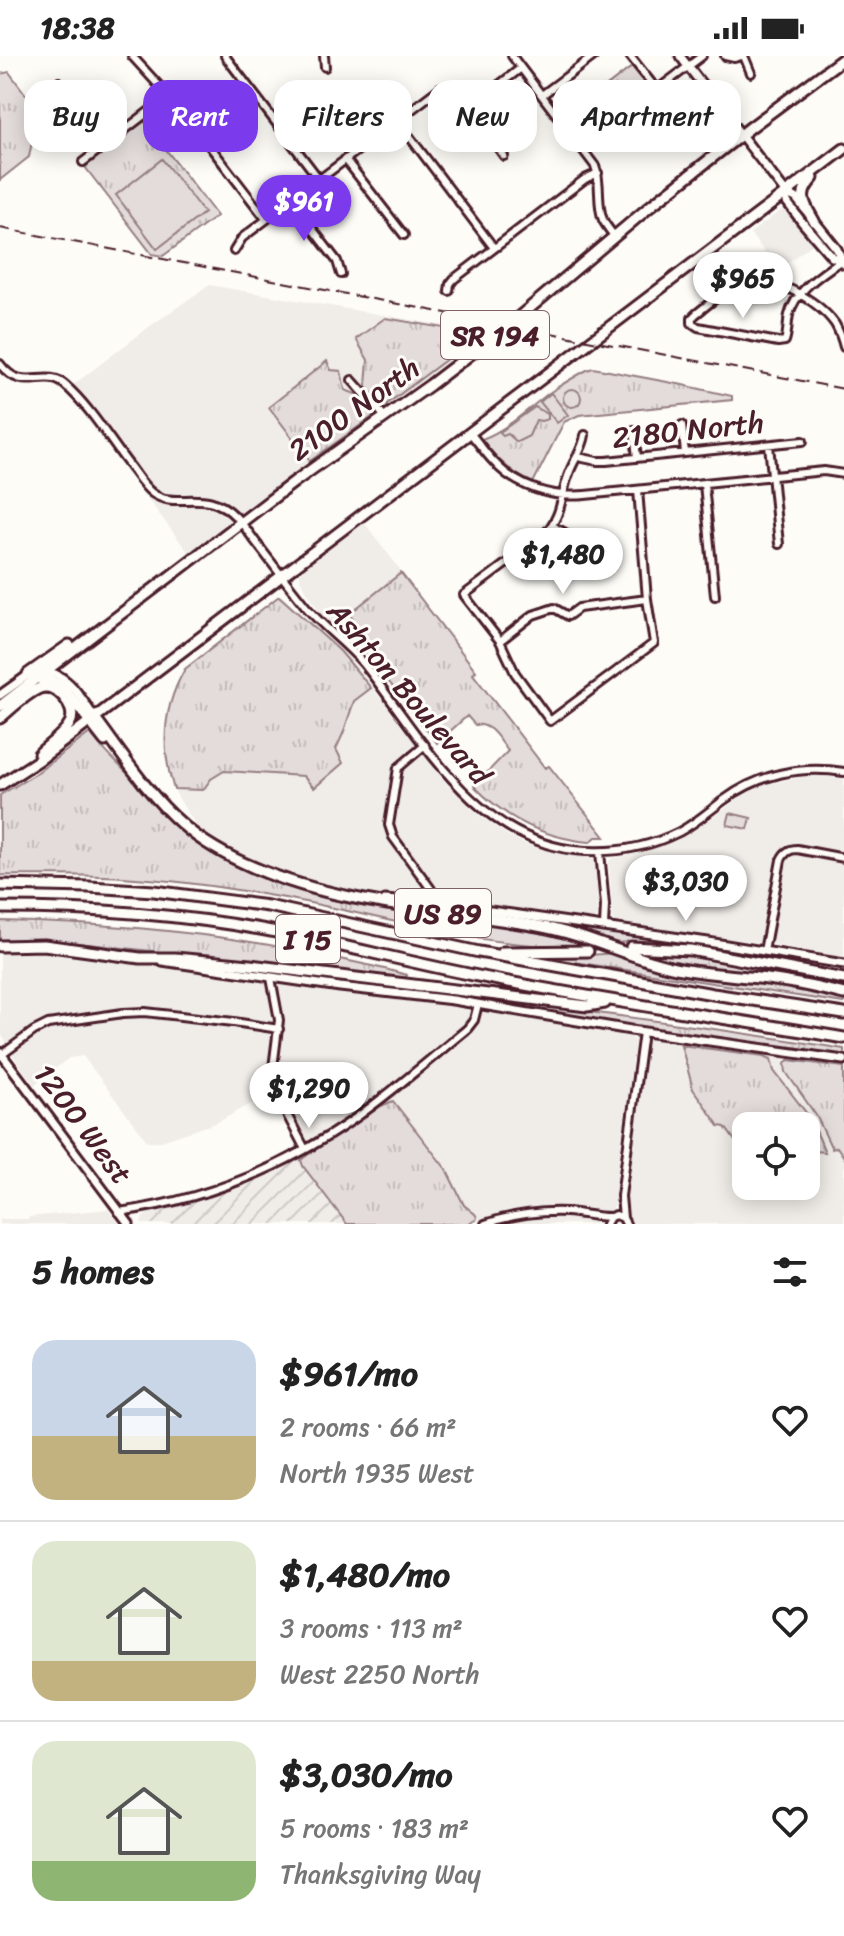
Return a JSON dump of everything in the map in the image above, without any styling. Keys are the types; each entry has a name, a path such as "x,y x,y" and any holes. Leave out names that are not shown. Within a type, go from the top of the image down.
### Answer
{"highway":[{"name":"2100 North","path":"741,135 844,58"},
{"name":"SR 194","path":"0,783 24,771 92,720 844,149"},
{"path":"814,221 803,200 804,189 844,149"},
{"name":"2100 North","path":"29,680 519,317 720,152"},
{"path":"0,708 14,699 29,680 104,620 142,597"},
{"path":"29,680 44,678 59,683 92,720"},
{"path":"0,718 36,690 46,687 60,693 72,714 70,724 57,737 0,783"},
{"name":"US 89","path":"92,720 118,758 174,817 206,843 259,870 324,892 370,902 541,927 672,967 769,979 844,994"},
{"name":"I 15","path":"0,885 154,891 254,904 479,952 844,1014"},
{"name":"I 15","path":"0,908 120,912 234,925 612,1001 844,1038"},
{"path":"0,946 59,947 140,958 250,965 587,1006 612,1001"},
{"path":"631,947 690,950 842,978"},
{"path":"479,952 588,951"}],"main road":[{"path":"680,56 698,80"},
{"path":"741,137 786,193 794,196 837,249 843,261"},
{"path":"786,193 787,202 802,222 832,257 843,261"},
{"path":"45,671 56,673 66,680 92,720"},
{"path":"0,695 29,680"},
{"path":"324,892 604,927 844,964"},
{"path":"140,958 478,1004 643,1032 844,1060"},
{"name":"1200 West","path":"1,1054 129,1224"}],"street":[{"path":"132,56 154,80"},
{"path":"225,56 319,179"},
{"path":"324,56 325,67"},
{"path":"512,56 553,110"},
{"path":"542,95 594,56"},
{"path":"630,56 649,80"},
{"path":"670,80 702,56"},
{"path":"725,56 743,56 751,73"},
{"path":"505,80 521,68"},
{"path":"412,108 428,96"},
{"path":"127,129 143,116"},
{"path":"412,140 494,248"},
{"path":"83,162 96,152"},
{"path":"214,152 266,219"},
{"path":"234,251 242,238 354,152"},
{"path":"501,152 504,156"},
{"path":"585,152 598,173 602,216 615,237"},
{"path":"345,159 404,235"},
{"path":"449,291 454,279 585,179 598,173"},
{"path":"291,201 337,261 341,274"},
{"path":"843,261 800,294 789,315 785,341 698,327 692,323 696,314 741,278 750,277 782,284 800,294 832,320 844,347"},
{"name":"Ashton Boulevard","path":"0,364 8,375 17,379 53,379 64,384 152,492 166,499 196,498 215,501 225,507 241,522 316,619 356,656 465,793 488,814 510,828 549,845 569,849 600,852 631,848 667,837 689,826 738,790 765,778 812,769 844,772"},
{"path":"352,380 385,417"},
{"path":"682,425 685,453"},
{"path":"634,430 637,458"},
{"path":"470,433 496,465 512,477 532,488 564,495 831,471 844,474"},
{"path":"585,435 568,474 561,509 553,526 464,595 500,641 515,673 550,721 654,643 638,490"},
{"name":"2180 North","path":"578,457 597,461 803,441"},
{"path":"769,445 779,544"},
{"path":"704,484 715,596"},
{"path":"553,526 577,540"},
{"path":"500,641 533,615 554,608 568,616 579,608 647,599"},
{"path":"425,745 398,768 389,825 393,837 431,889 430,904"},
{"path":"764,951 781,860 785,853 797,849 844,858"},
{"path":"600,852 604,927"},
{"path":"271,978 279,1029 273,1088 305,1149"},
{"path":"119,1212 224,1186 272,1167 338,1130 467,1029 474,1020 478,1004"},
{"path":"1,1054 48,1024 123,1013 145,1012 279,1029"},
{"path":"587,1215 604,1224 618,1206 643,1032"},
{"path":"621,1196 625,1222"},
{"path":"485,1224 531,1213 568,1212 619,1215 625,1222"}],"shaded area":[{"path":"782,210 815,242 778,270 750,233"},
{"path":"209,285 486,333 189,553 87,420 68,389"},
{"path":"363,521 402,572 333,625 321,614 300,580 300,574 305,566"},
{"path":"281,595 349,657 444,781 480,816 525,844 594,860 598,899 593,920 332,888 261,866 202,835 176,794 165,753 165,726 174,691 185,669"},
{"path":"821,776 844,779 844,958 613,920 611,859 676,841 742,796 764,785"},
{"path":"39,949 172,966 264,982 423,1000 468,1007 473,1015 465,1027 362,1110 313,1140 305,1139 278,1089 216,1123 161,1141 147,1141 83,1056 69,1058 34,1085 0,1032 0,950"},
{"path":"484,1009 627,1035 635,1041 613,1209 605,1214 543,1206 510,1210 472,1224 347,1224 299,1159 346,1131 411,1082 472,1028"},
{"path":"656,1037 844,1064 844,1224 630,1224 625,1208 646,1043"},
{"path":"299,1159 347,1224 141,1224 143,1217 149,1213 238,1187"},
{"path":"108,1209 120,1224 0,1224 0,1219 29,1219"},
{"path":"546,1216 583,1219 601,1224 498,1224"}],"green space":[{"path":"633,66 643,80 615,80"},
{"path":"9,72 24,92 24,152 30,152 29,157 0,180 0,74"},
{"path":"143,122 143,152 168,152 217,216 163,256 152,254 85,167 104,152 127,152 127,134"},
{"path":"162,159 204,213 157,249 116,195"},
{"path":"385,318 480,334 383,407 366,386 368,360 356,339"},
{"path":"327,361 331,370 341,371 345,390 361,396 373,414 310,461 269,407"},
{"path":"593,368 732,396 732,400 579,415 564,422 533,483 504,464 482,439 509,425 558,387"},
{"path":"568,389 576,389 581,398 579,405 568,407 563,402 563,394"},
{"path":"551,393 568,415 557,423 540,402"},
{"path":"535,407 548,414 548,419 536,420 529,436 517,442 508,434 503,436 500,432"},
{"path":"401,573 545,768 549,766 605,837 596,837 590,842 557,836 527,825 486,798 474,786 508,751 494,733 486,726 475,725 467,716 437,743 356,640 363,632 349,614"},
{"path":"279,596 340,651 371,688 354,701 336,749 343,763 314,788 303,776 224,771 211,779 203,790 174,789 167,758 166,728 172,698 185,669"},
{"path":"90,733 180,830 206,849 249,872 342,902 400,913 433,914 552,932 589,944 528,945 491,940 309,903 179,882 107,876 0,875 0,795 34,775"},
{"path":"730,813 751,818 748,829 727,825"},
{"path":"0,921 127,927 210,936 293,949 407,975 405,979 51,940 0,940"},
{"path":"545,922 778,955 844,968 844,973 688,943 610,943"},
{"path":"637,952 715,959 767,968 844,983 844,991 684,965"},
{"path":"616,953 844,997 844,1003 547,958"},
{"path":"258,972 698,1027 844,1049 844,1057 616,1024 494,1002"},
{"path":"681,1045 764,1056 771,1059 774,1071 806,1112 732,1112 732,1137 725,1127 719,1126 693,1089"},
{"path":"788,1060 844,1067 844,1157 837,1147 832,1149 820,1123 820,1112 814,1112 786,1072"},
{"path":"393,1101 446,1169 464,1205 475,1214 476,1220 467,1224 347,1224 303,1166 301,1160 306,1156"}],"railway":[{"path":"0,228 844,389"}]}
